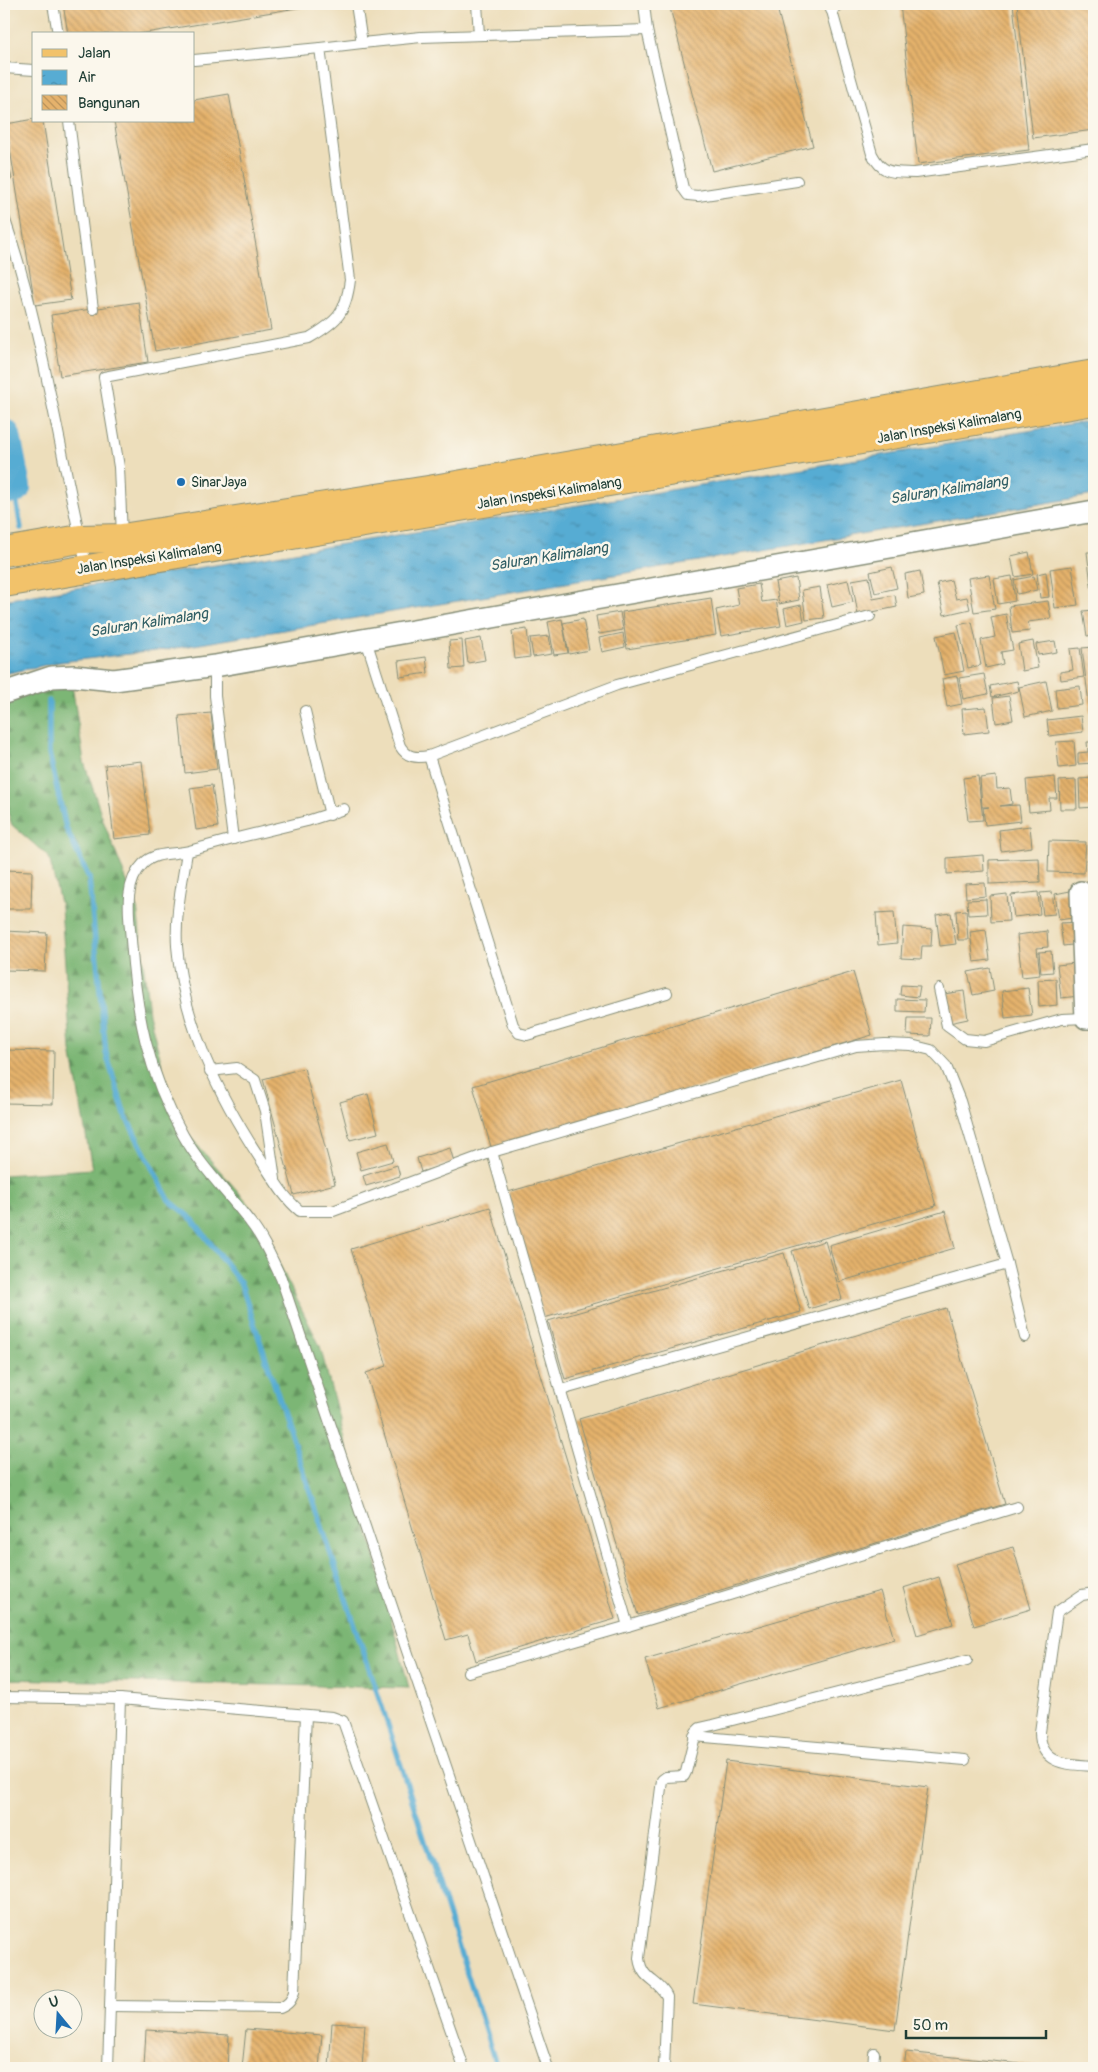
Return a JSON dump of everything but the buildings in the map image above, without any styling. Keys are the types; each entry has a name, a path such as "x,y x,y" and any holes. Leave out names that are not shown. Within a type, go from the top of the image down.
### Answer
{"main road":[{"name":"Jalan Inspeksi Kalimalang","path":"432,501 934,401 1094,374"},
{"path":"934,401 935,428"},
{"name":"Jalan Inspeksi Kalimalang","path":"4,583 77,570 125,550 432,501 935,428 1094,401"},
{"name":"Jalan Inspeksi Kalimalang","path":"4,552 80,540 125,550"}],"street":[{"path":"4,693 52,677 74,676 114,680 215,666 1094,511"},
{"path":"1081,892 1090,1018"}],"lane":[{"path":"53,4 58,32"},
{"path":"356,4 362,43"},
{"path":"477,4 479,35"},
{"path":"644,4 647,30 683,188 688,195 698,196 797,181"},
{"path":"840,4 830,7 872,154 878,165 889,172 914,173 1094,149"},
{"path":"195,60 421,36 647,30"},
{"path":"125,550 119,467 103,373 309,338 333,324 348,300 350,280 320,48"},
{"path":"4,68 32,70"},
{"path":"70,122 93,309"},
{"path":"4,217 18,257 51,390 80,540 77,570"},
{"path":"366,640 400,746 410,756 429,756 617,685 870,616"},
{"path":"215,666 215,696 233,839"},
{"path":"305,711 330,815"},
{"path":"429,756 513,1025 519,1033 528,1035 667,993"},
{"path":"344,809 330,815 187,852 162,854 143,864 134,878 128,893 138,1009 151,1069 183,1136 211,1174 252,1223 281,1278 548,2068"},
{"path":"187,852 177,910 177,946 183,988 210,1071 232,1116 287,1200 300,1211 333,1210 492,1152 856,1046 910,1045 931,1050 946,1066 960,1100 1007,1264 1025,1337"},
{"path":"939,989 947,1026 965,1039 984,1041 1062,1019 1090,1018"},
{"path":"210,1071 238,1068 255,1080 265,1111 276,1182"},
{"path":"492,1152 628,1626"},
{"path":"561,1390 1007,1264"},
{"path":"468,1672 628,1626 1017,1507"},
{"path":"1094,1593 1082,1595 1057,1612 1040,1742 1046,1754 1058,1762 1094,1766"},
{"path":"664,2068 667,1997 663,1988 645,1976 640,1968 639,1958 662,1780 666,1777 684,1776 694,1736 700,1728 967,1660"},
{"path":"4,1697 120,1699 332,1717 343,1722 464,2068"},
{"path":"108,2068 120,1699"},
{"path":"111,2006 280,2008 288,2005 294,1992 306,1715"},
{"path":"694,1736 965,1760"},
{"path":"873,2068 874,2053"}],"green space":[{"path":"71,679 84,762 104,823 137,907 149,1014 176,1121 249,1204 320,1346 409,1688 4,1679 6,1583 4,1583 4,1175 92,1169 71,1050 61,907 49,857 12,825 4,801 4,698"}],"water":[{"name":"Saluran Kalimalang","path":"1094,420 1094,495 164,650 60,662 4,674 4,600"}],"waterway":[{"path":"4,436 14,487"},
{"path":"14,487 21,528"},
{"path":"49,701 49,753 66,828 89,878 106,1053 125,1115 169,1200 193,1220 241,1284 390,1731 497,2068"}],"place":[{"name":"SinarJaya","path":"181,482"}]}
